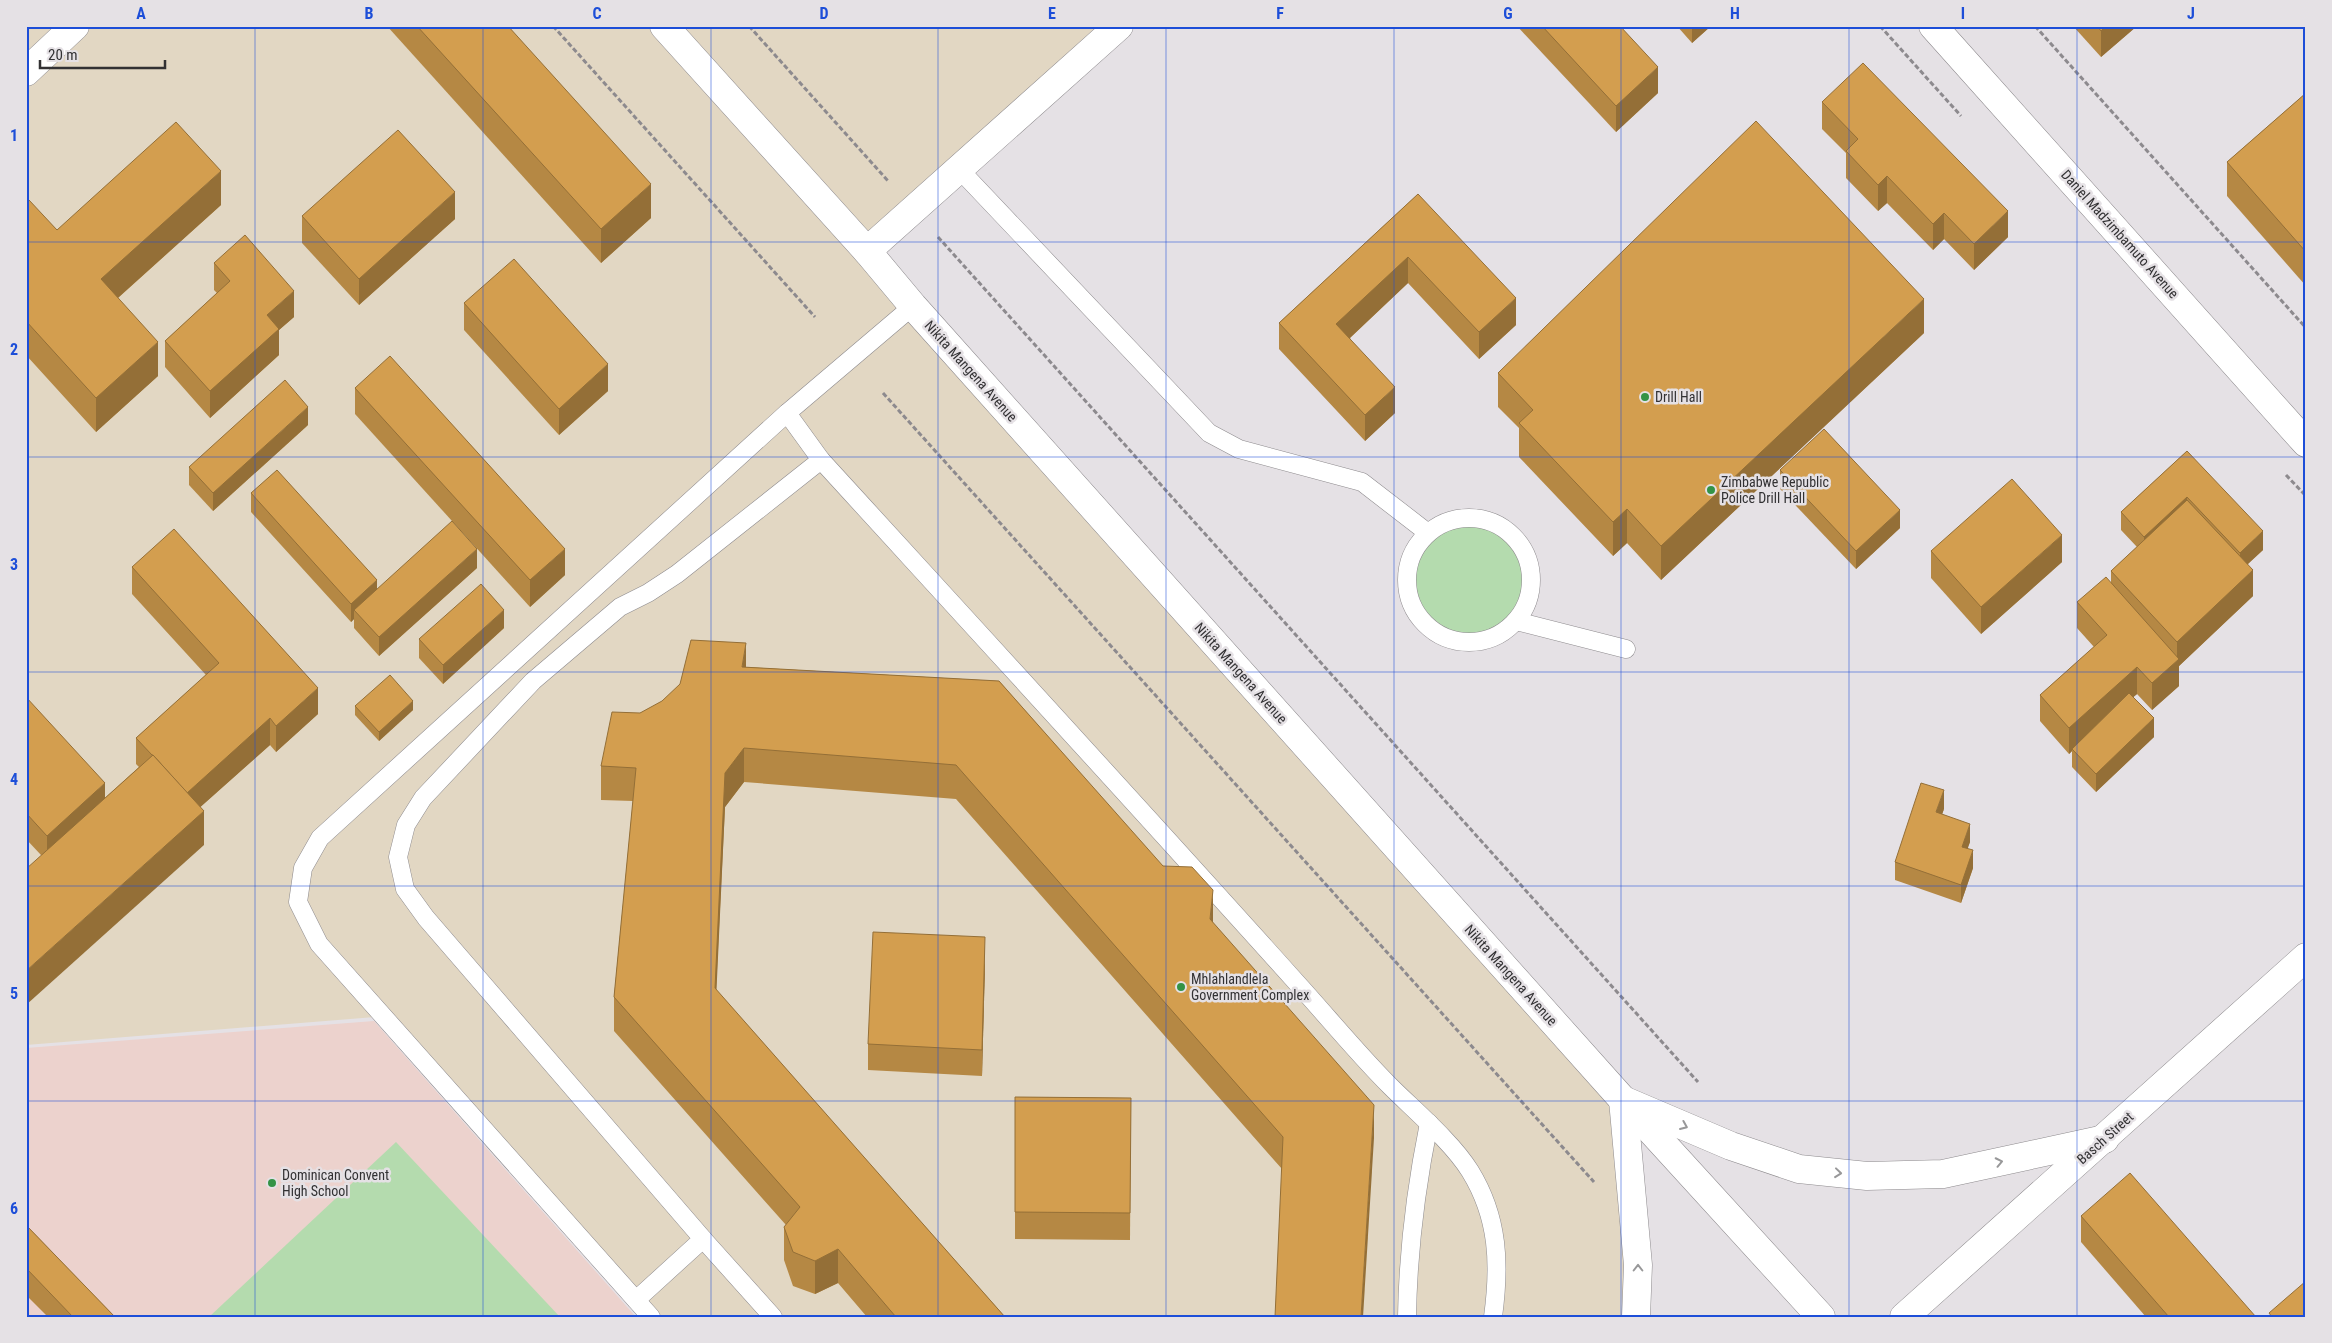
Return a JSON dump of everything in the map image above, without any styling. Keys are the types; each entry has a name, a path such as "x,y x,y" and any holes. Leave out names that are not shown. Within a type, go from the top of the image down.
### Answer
{"street":[{"path":"26,72 76,26"},
{"name":"Nikita Mangena Avenue","path":"664,26 867,251 913,306 1623,1100 1821,1317"},
{"path":"867,251 1119,26"},
{"name":"Daniel Madzimbamuto Avenue","path":"1933,26 2306,443"},
{"name":"Basch Street","path":"1904,1317 2306,957"},
{"path":"1636,1317 1638,1265 1623,1100 1731,1146 1799,1170 1867,1176 1944,1174 2105,1138"}],"lane":[{"path":"959,169 1208,433 1239,449 1362,482 1380,493 1428,533"},
{"path":"651,1317 320,944 298,902 303,868 320,838 787,413 913,306"},
{"path":"787,413 821,460 1154,824 1387,1083 1429,1124 1469,1170 1484,1199 1497,1248 1498,1278 1493,1317"},
{"path":"773,1317 702,1239 426,918 405,889 398,856 406,825 423,798 533,681 620,607 648,593 677,574 821,460"},
{"path":"1466,518 1487,521 1505,530 1520,545 1528,563 1531,583 1527,603 1516,620 1501,634 1488,639 1462,642 1442,636 1425,624 1413,608 1407,589 1408,568 1415,548 1428,533 1446,522 1466,518"},
{"path":"1516,620 1626,649"},
{"path":"1407,1317 1408,1270 1418,1178 1429,1124"},
{"path":"636,1300 702,1239"}],"path":[{"path":"553,26 815,317"},
{"path":"749,26 1698,1082"},
{"path":"2035,26 2306,328"},
{"path":"883,393 1595,1183"}],"shaded area":[{"path":"26,26 1109,26 858,250 1616,1107 1629,1317 644,1317 375,1017 26,1045"},
{"name":"Dominican Convent High School","path":"374,1021 636,1317 26,1317 26,1048"}],"green space":[{"path":"1470,526 1491,530 1508,542 1520,559 1524,580 1520,601 1508,618 1491,630 1470,634 1449,630 1432,618 1420,601 1416,580 1420,559 1432,542 1449,530"},
{"path":"396,1142 560,1317 209,1317"}],"building":[{"path":"417,26 508,26 651,184 601,229"},
{"path":"1542,26 1620,26 1658,67 1616,106"},
{"path":"2097,26 2106,26 2101,31"},
{"path":"1863,63 2008,211 1974,244 1944,213 1933,224 1887,176 1878,185 1846,151 1858,139 1822,102"},
{"path":"2306,93 2306,252 2227,162"},
{"path":"1756,121 1924,299 1661,546 1627,509 1613,522 1519,423 1533,410 1498,373"},
{"path":"176,122 221,171 101,279 158,342 96,398 26,321 26,202 29,200 57,230"},
{"path":"398,130 455,192 359,279 302,216"},
{"path":"1418,194 1516,298 1479,332 1408,257 1336,324 1395,387 1365,415 1279,323"},
{"path":"245,235 294,291 267,315 279,329 210,391 165,341 230,281 214,263"},
{"path":"514,259 608,364 559,409 464,303"},
{"path":"390,356 565,549 530,580 355,388"},
{"path":"285,380 308,407 213,493 189,467"},
{"path":"1824,429 1900,510 1856,551 1780,470"},
{"path":"2187,451 2263,531 2240,553 2187,497 2144,537 2121,512"},
{"path":"277,470 377,580 351,604 251,493"},
{"path":"2012,479 2062,535 1981,607 1931,551"},
{"path":"2187,500 2253,570 2177,642 2111,571"},
{"path":"452,521 477,549 379,637 354,610"},
{"path":"174,529 318,688 276,726 270,718 187,793 136,738 219,663 132,567"},
{"path":"2106,577 2179,659 2152,683 2137,667 2069,728 2040,695 2107,635 2077,602"},
{"path":"481,584 504,610 443,665 419,639"},
{"name":"Mhlahlandlela Government Complex","path":"691,640 746,643 742,667 999,681 1163,866 1192,867 1213,890 1210,919 1374,1105 1361,1317 1275,1317 1283,1137 956,765 744,748 725,773 715,988 1005,1317 896,1317 838,1249 815,1261 793,1252 784,1227 800,1207 614,997 636,768 601,766 612,712 640,713 662,701 680,684"},
{"path":"390,675 413,701 379,732 355,706"},
{"path":"2129,693 2154,718 2096,774 2072,749"},
{"path":"26,697 105,783 47,836 26,813"},
{"path":"153,755 204,811 26,971 26,869"},
{"path":"1921,783 1944,790 1936,812 1970,824 1962,847 1973,850 1961,885 1895,862"},
{"path":"873,932 985,937 982,1050 868,1044"},
{"path":"1015,1097 1131,1098 1130,1213 1015,1212"},
{"path":"2130,1173 2256,1317 2169,1317 2081,1216"},
{"path":"26,1225 115,1317 73,1317 26,1268"},
{"path":"2306,1281 2306,1317 2272,1317 2269,1313"}],"place":[{"name":"Drill Hall","path":"1645,397"},
{"name":"Zimbabwe Republic Police Drill Hall","path":"1711,490"},
{"name":"Mhlahlandlela Government Complex","path":"1181,987"},
{"name":"Dominican Convent High School","path":"272,1183"}]}
